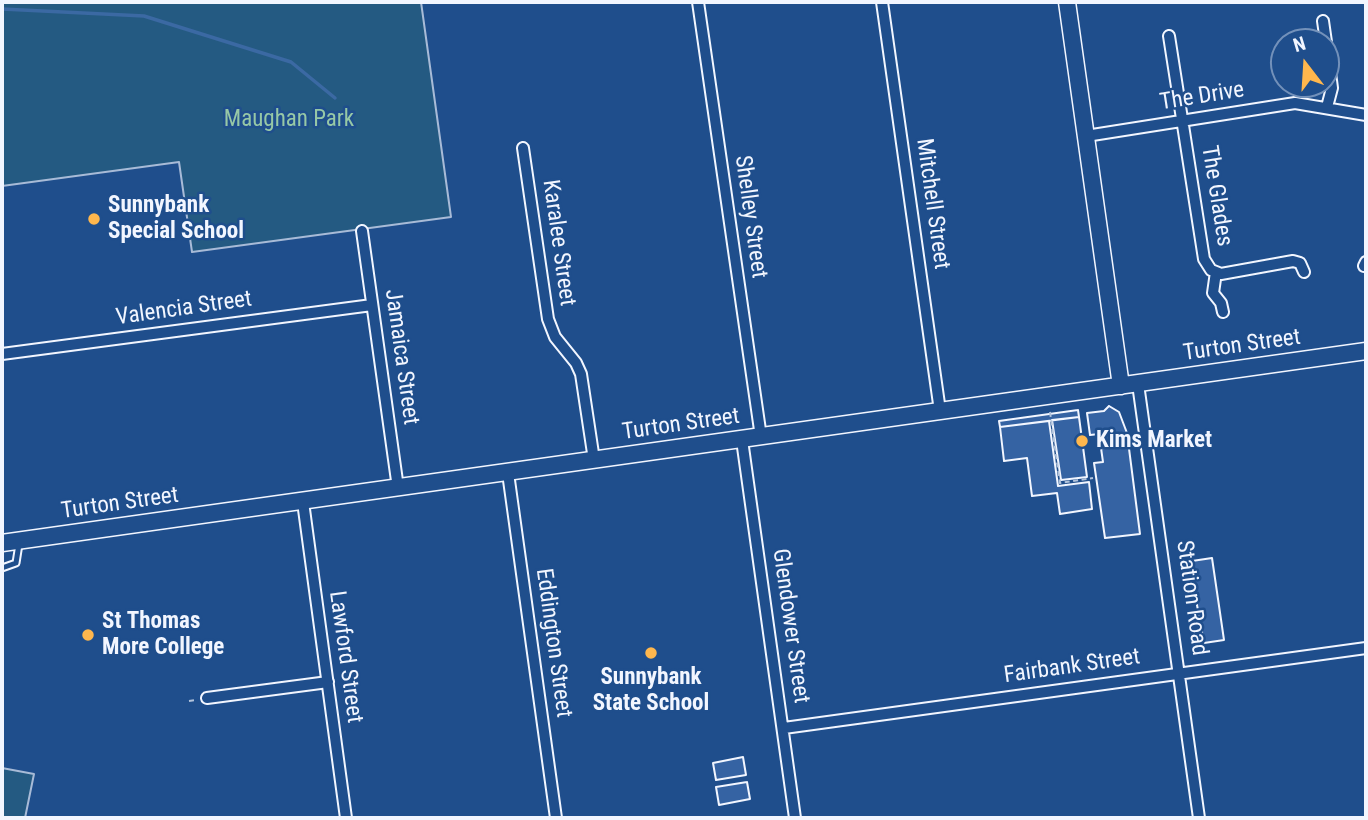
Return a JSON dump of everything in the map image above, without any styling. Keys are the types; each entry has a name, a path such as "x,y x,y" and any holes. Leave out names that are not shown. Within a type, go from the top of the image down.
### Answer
{"street":[{"name":"Shelley Street","path":"698,2 761,437"},
{"name":"Mitchell Street","path":"882,2 940,411"},
{"path":"1067,2 1121,386"},
{"path":"1323,21 1324,28"},
{"name":"The Glades","path":"1169,36 1204,259 1212,270 1221,274 1293,261 1300,263 1304,272"},
{"path":"1327,107 1329,98"},
{"name":"The Drive","path":"1086,136 1295,103 1366,115"},
{"name":"Karalee Street","path":"523,148 548,319 555,337 576,363 581,374 594,460"},
{"name":"Jamaica Street","path":"362,231 398,488"},
{"name":"The Glades","path":"1216,272 1213,293 1222,303 1223,312"},
{"name":"Valencia Street","path":"2,354 373,305"},
{"name":"Turton Street","path":"2,543 1366,351"},
{"name":"Station Road","path":"1138,384 1199,818"},
{"name":"Glendower Street","path":"742,440 795,818"},
{"name":"Eddington Street","path":"508,473 556,818"},
{"name":"Lawford Street","path":"303,502 346,818"},
{"name":"Fairbank Street","path":"784,728 1366,648"},
{"path":"207,698 328,682"}],"lane":[{"path":"2,568 16,563 20,541"}],"path":[{"path":"1050,412 1060,483 1093,478"}],"green space":[{"name":"Maughan Park","path":"2,2 421,2 451,217 192,252 179,162 2,186"},
{"path":"2,768 34,774 25,818 2,818"}],"building":[{"path":"1109,406 1119,412 1127,433 1140,534 1105,538 1094,463 1103,462 1099,434 1090,435 1087,413 1104,411"},
{"path":"1078,410 1079,417 1000,427 999,421"},
{"path":"1079,417 1087,477 1061,480 1052,420"},
{"path":"1049,421 1058,486 1089,482 1092,509 1060,514 1057,493 1032,496 1027,458 1004,461 1000,427"},
{"path":"1212,558 1224,640 1204,643 1192,578 1195,578 1192,561"},
{"path":"743,757 746,775 716,780 713,763"},
{"path":"747,782 750,799 719,805 716,787"}],"waterway":[{"path":"2,9 144,16 291,62 335,98"}],"place":[{"name":"Sunnybank Special School","path":"94,219"},
{"name":"Kims Market","path":"1082,441"},
{"name":"St Thomas More College","path":"88,635"},
{"name":"Sunnybank State School","path":"651,653"}]}
